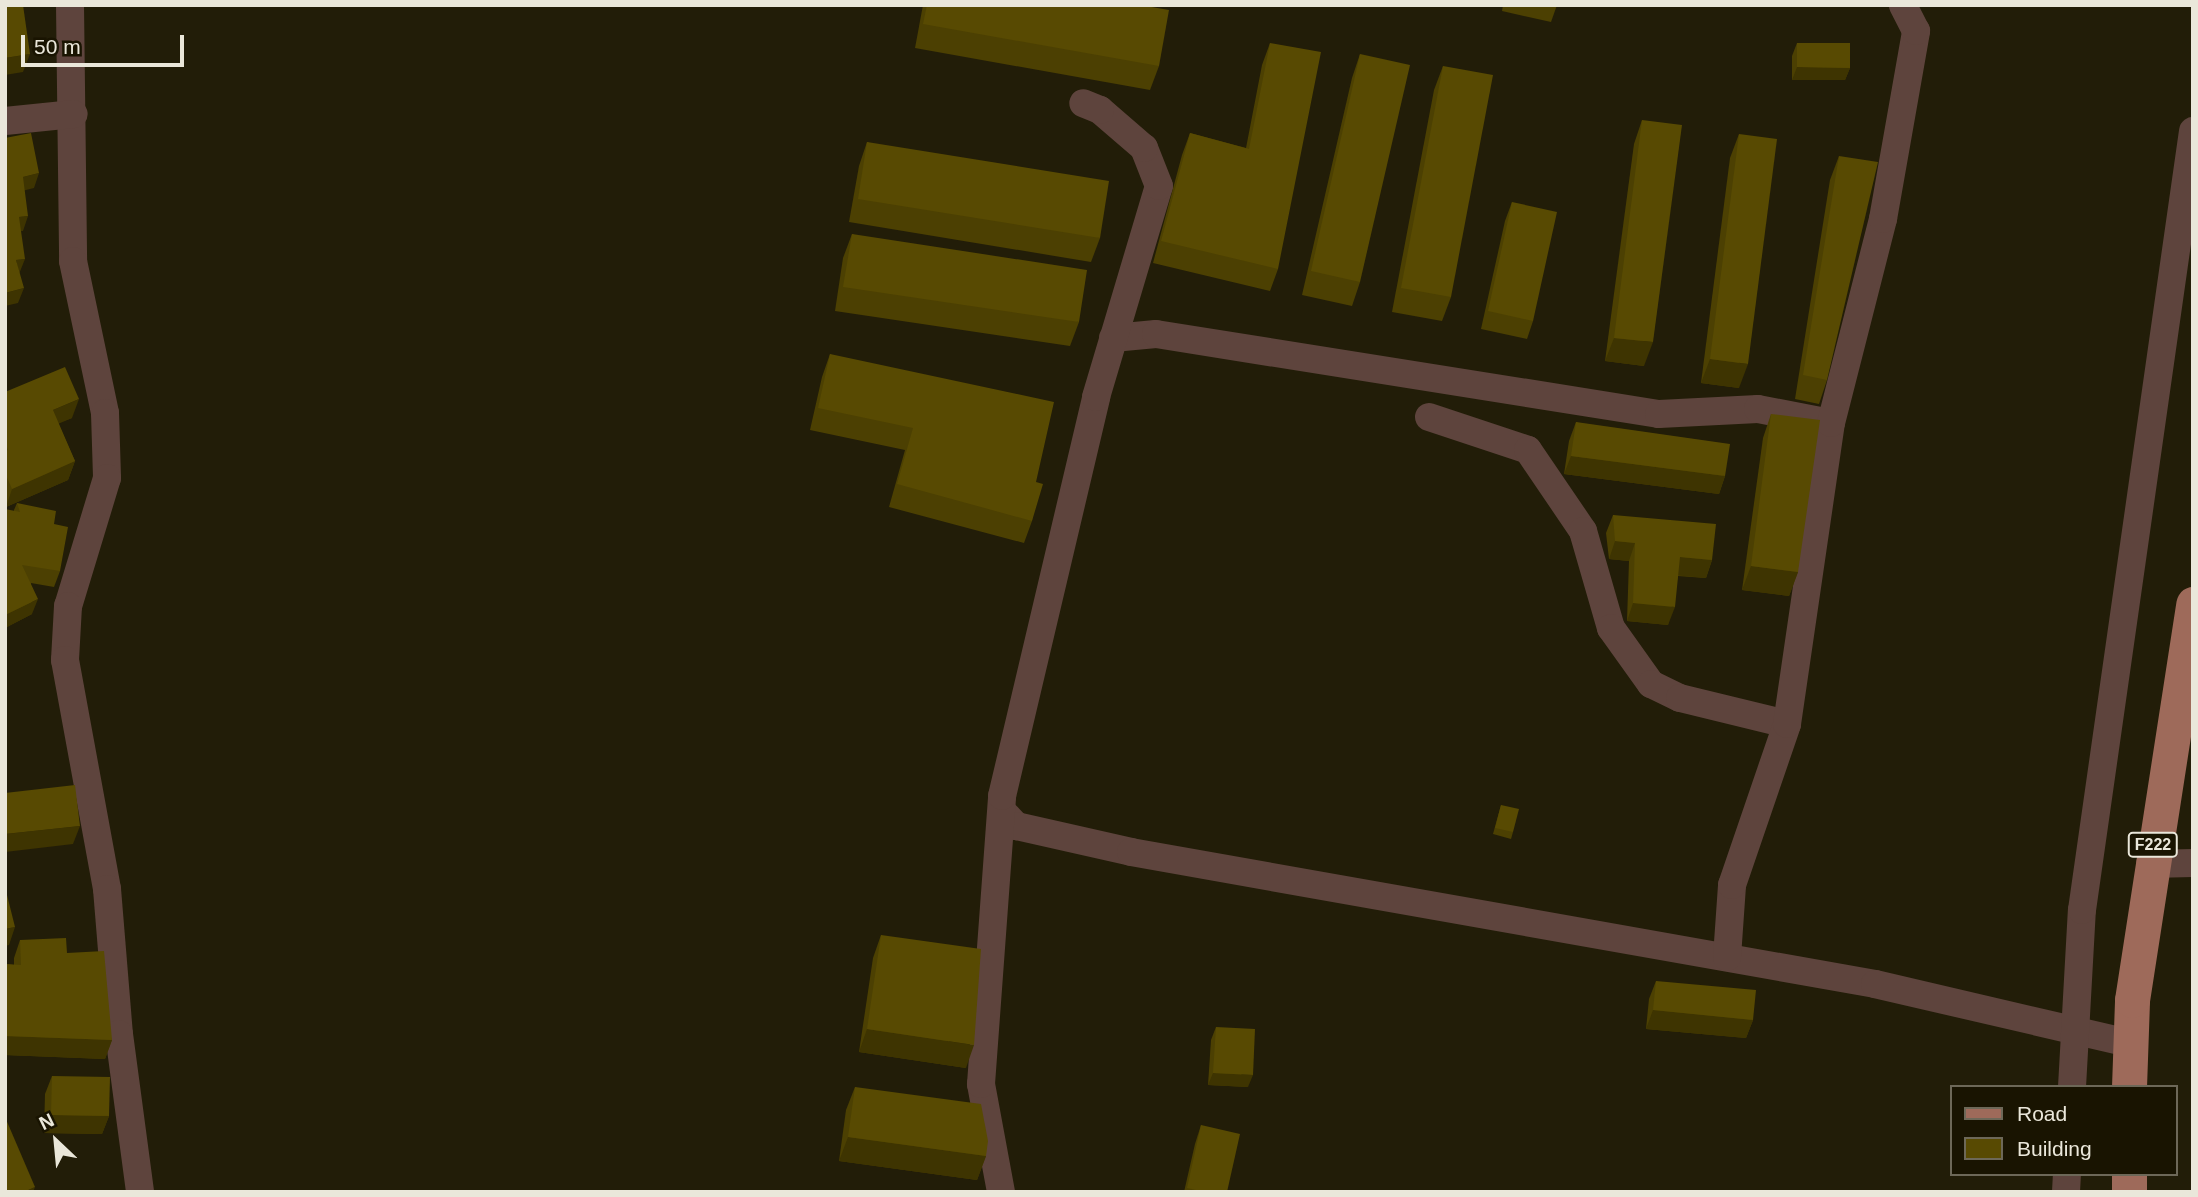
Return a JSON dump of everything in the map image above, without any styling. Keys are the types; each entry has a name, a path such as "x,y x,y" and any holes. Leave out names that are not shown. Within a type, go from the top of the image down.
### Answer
{"main road":[{"name":"F222","path":"2129,1085 2129,1043 2150,864 2193,604"}],"street":[{"path":"70,5 74,114 68,149 73,261 105,413 107,478 68,606 65,660 107,889 119,1034 140,1192"},
{"path":"1727,957 1732,885 1787,724 1831,423 1883,219 1916,31 1909,9 1903,5"},
{"path":"1001,1192 981,1084 1004,813 1002,796 1114,338 1159,186 1158,174 1144,148 1128,132 1083,103"},
{"path":"5,121 74,114"},
{"path":"2072,1085 2082,910 2104,746 2188,213 2193,131"},
{"path":"1122,309 1156,334"},
{"path":"1114,338 1156,334 1645,412 1758,409 1831,423"},
{"path":"1429,417 1528,450 1583,531 1611,628 1651,684 1680,698 1787,724"},
{"path":"1004,813 1016,826 1131,852 1875,984 2129,1043"},
{"path":"2150,864 2193,863"}],"building":[{"path":"5,5 23,5 30,54 5,58"},
{"path":"927,5 1140,5 1169,10 1159,66 923,24"},
{"path":"1270,43 1321,52 1278,269 1161,241 1190,133 1249,149"},
{"path":"1797,43 1850,43 1850,68 1797,67"},
{"path":"1360,54 1410,65 1360,282 1311,271"},
{"path":"1443,66 1493,75 1451,297 1401,288"},
{"path":"1642,120 1682,125 1653,342 1614,338"},
{"path":"31,133 39,173 23,177 28,216 19,217 25,259 16,260 24,288 5,293 5,138"},
{"path":"1739,134 1777,139 1748,364 1710,359"},
{"path":"867,142 1109,181 1100,238 858,199"},
{"path":"1839,156 1878,162 1827,380 1803,375"},
{"path":"1512,202 1557,212 1533,321 1488,311"},
{"path":"852,234 1087,270 1079,322 843,287"},
{"path":"830,354 1054,402 1036,482 1043,484 1032,521 897,484 913,428 818,408"},
{"path":"65,367 79,399 53,410 75,461 12,489 5,473 5,451 8,450 5,442 5,392"},
{"path":"1771,414 1820,420 1798,572 1751,566"},
{"path":"1576,422 1730,444 1725,476 1571,456"},
{"path":"17,503 56,511 54,524 68,527 60,571 22,565 38,599 5,615 5,509 20,512"},
{"path":"1613,515 1716,524 1712,560 1680,557 1675,607 1633,603 1635,543 1615,541"},
{"path":"75,785 80,826 5,834 5,793"},
{"path":"1501,805 1519,809 1513,832 1495,828"},
{"path":"5,887 15,927 5,929"},
{"path":"881,935 981,949 974,1045 867,1029"},
{"path":"66,938 67,953 104,951 112,1040 5,1036 5,964 21,965 20,940"},
{"path":"1656,981 1756,990 1753,1020 1653,1010"},
{"path":"1216,1027 1255,1029 1253,1075 1213,1073"},
{"path":"52,1076 110,1077 109,1116 51,1115"},
{"path":"855,1087 981,1104 988,1141 986,1156 848,1137"},
{"path":"5,1117 35,1187 24,1192 5,1192"},
{"path":"1201,1125 1240,1134 1227,1192 1204,1192 1187,1188"}]}
